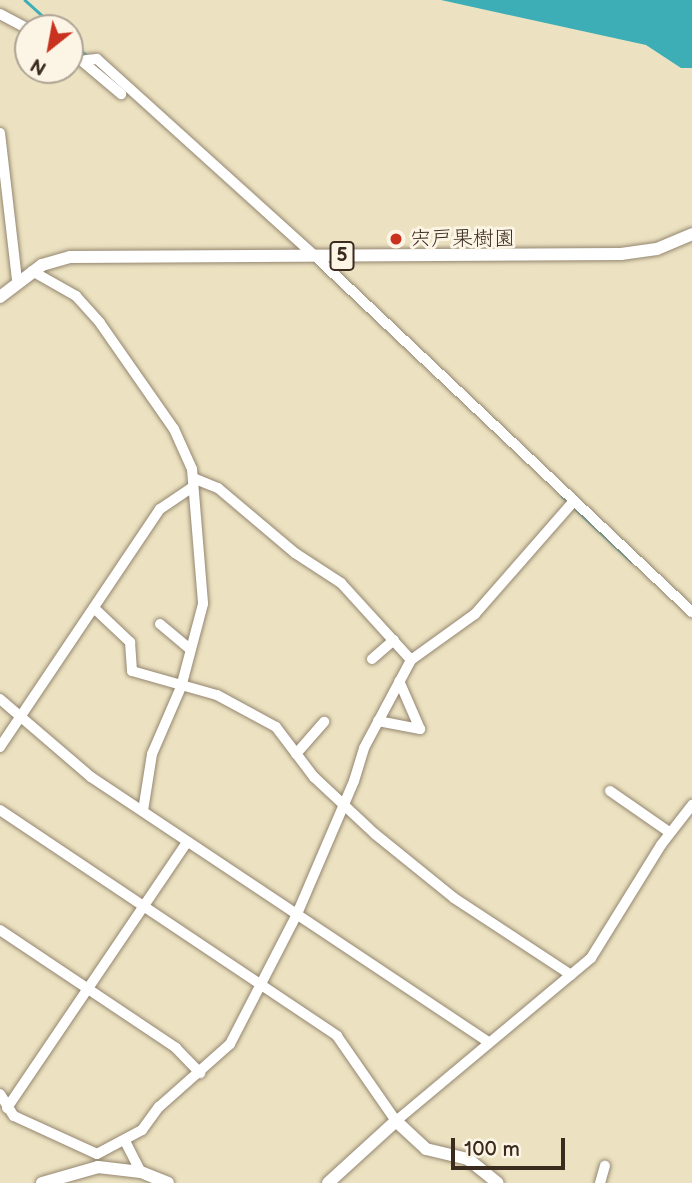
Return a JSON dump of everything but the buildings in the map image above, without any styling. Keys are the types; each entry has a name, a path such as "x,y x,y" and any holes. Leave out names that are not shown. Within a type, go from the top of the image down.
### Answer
{"main road":[{"name":"5","path":"0,297 32,271 70,257 621,254 657,249 692,234"},
{"path":"328,1183 396,1121 426,1149 468,1159 498,1183"},
{"path":"42,1183 93,1168 141,1172 168,1183"}],"street":[{"path":"86,60 97,59 315,256 692,612"},
{"path":"86,60 121,94"},
{"path":"0,133 11,245 18,281"},
{"path":"0,241 11,245"},
{"path":"32,271 76,296 131,362 186,451 193,482 203,597 181,687 152,754 143,811"},
{"path":"0,747 160,509 193,482"},
{"path":"193,482 218,488 295,553 341,583 411,660"},
{"path":"0,1094 6,1111 81,1151 97,1154 125,1141 230,1044 297,914 378,721 411,660 475,614 574,501"},
{"path":"93,608 130,642 132,671 217,695 276,727 296,754 343,804 454,898 570,975"},
{"path":"160,624 189,648"},
{"path":"372,659 394,640"},
{"path":"378,721 420,729 400,681"},
{"path":"0,699 91,777 488,1042"},
{"path":"296,754 324,722"},
{"path":"610,791 670,832"},
{"path":"0,810 337,1036 396,1121 570,975 605,940 670,832 692,805"},
{"path":"6,1111 187,842"},
{"path":"0,930 176,1048 200,1073"},
{"path":"125,1141 141,1172"},
{"path":"93,1168 97,1154"},
{"path":"600,1183 605,1166"}],"water":[{"path":"441,0 692,0 692,68 681,68 646,45"}],"waterway":[{"path":"25,0 40,14"},
{"path":"84,53 87,56"},
{"path":"562,496 631,561"}],"place":[{"name":"宍戸果樹園","path":"396,239"}]}
